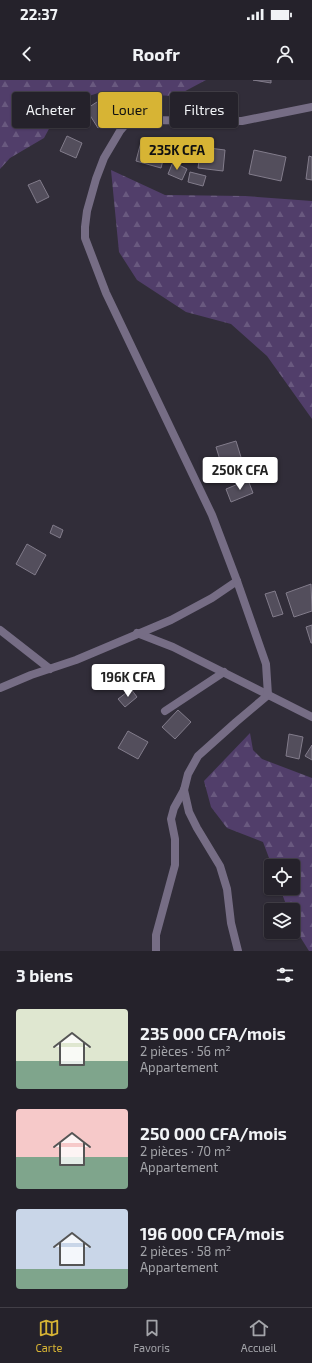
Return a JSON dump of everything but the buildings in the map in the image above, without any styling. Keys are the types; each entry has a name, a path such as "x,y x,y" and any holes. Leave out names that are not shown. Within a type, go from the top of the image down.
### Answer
{"street":[{"path":"268,695 266,664 237,581 212,516 106,293 85,238 85,227 87,211 96,179 104,158 120,131 126,124 134,120 242,121 312,107"},
{"path":"0,688 31,675 76,660 137,633 171,620 212,598 237,581"},
{"path":"0,630 50,669"},
{"path":"137,633 173,647 312,717"},
{"path":"165,711 224,672"},
{"path":"156,951 156,936 175,865 175,840 171,819 174,808 184,790 188,774 198,756 268,695"},
{"path":"184,790 189,812 220,866 227,889 231,923 238,951"}],"green space":[{"path":"0,80 206,80 184,92 170,92 170,96 162,95 162,92 98,92 90,96 90,92 12,92 12,128 49,128 44,138 10,158 0,169"},
{"path":"111,170 165,195 245,196 312,201 312,419 267,356 231,324 186,312 137,280 119,252"},
{"path":"250,733 253,750 262,759 312,778 312,951 309,951 300,937 300,903 285,903 283,895 300,895 300,859 269,859 263,842 227,828 211,807 204,781"}]}
